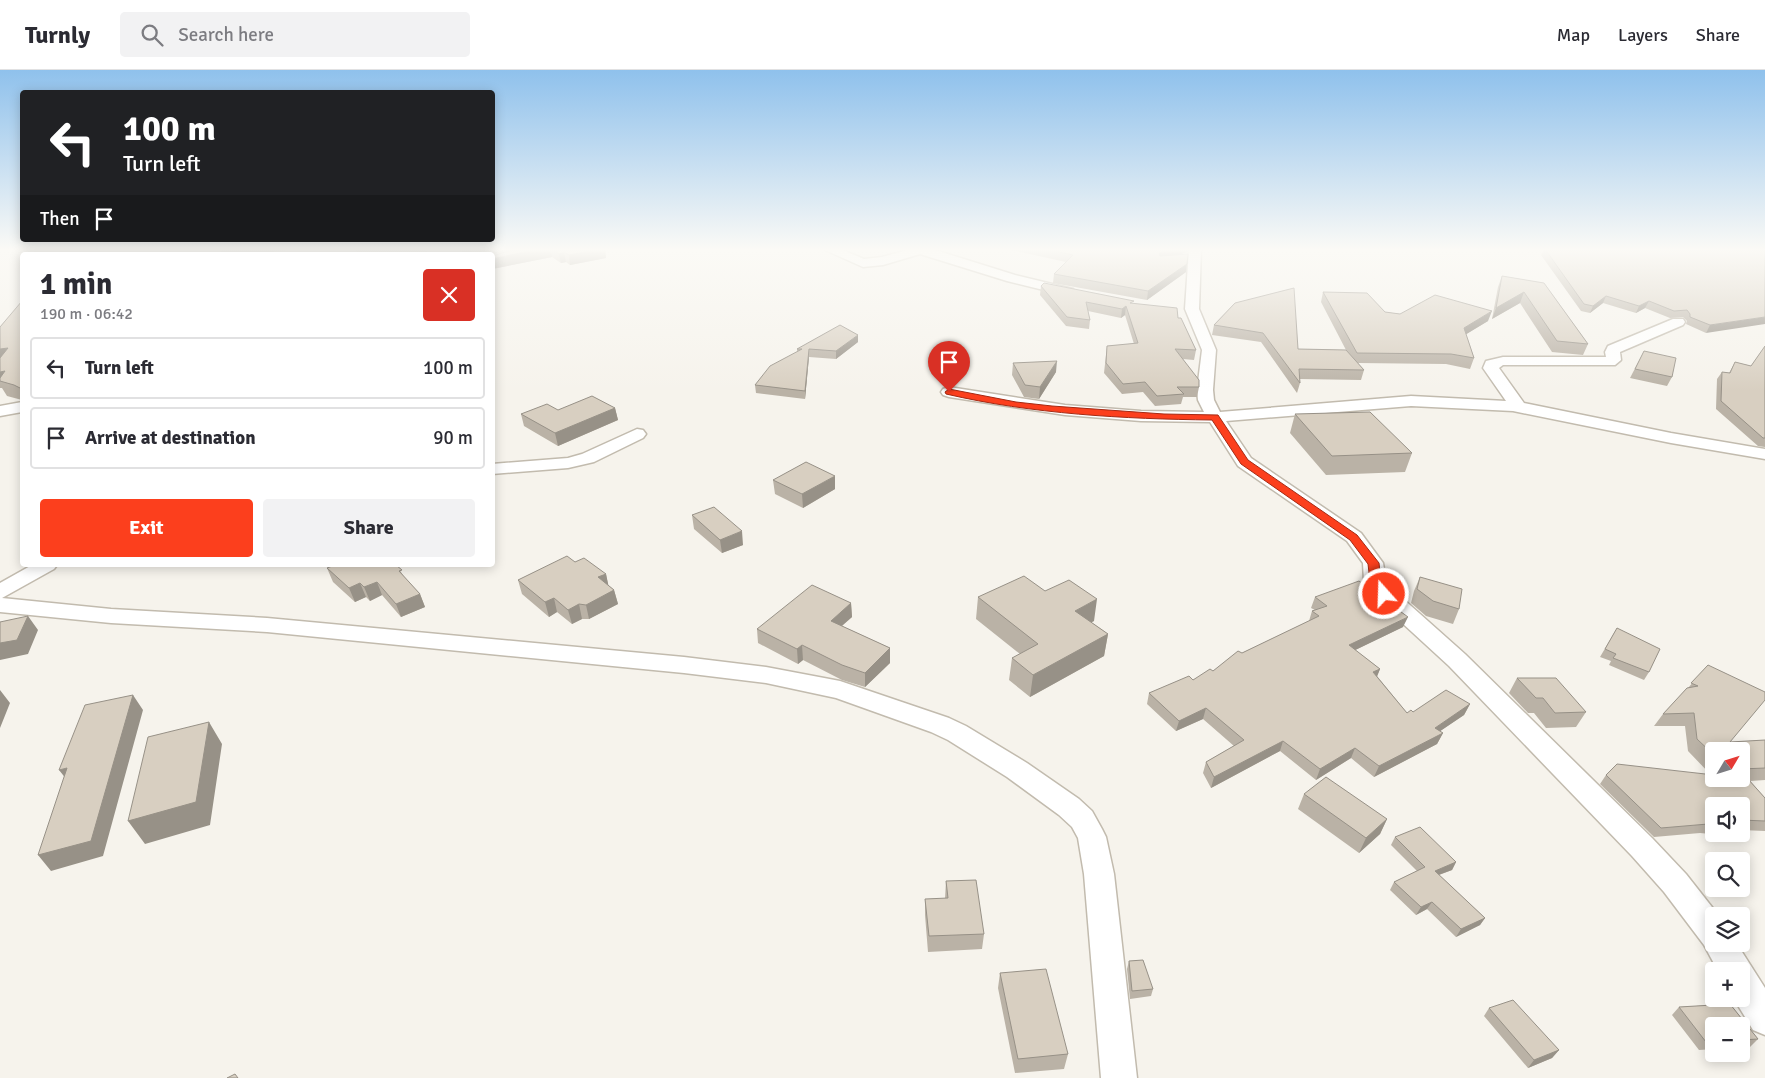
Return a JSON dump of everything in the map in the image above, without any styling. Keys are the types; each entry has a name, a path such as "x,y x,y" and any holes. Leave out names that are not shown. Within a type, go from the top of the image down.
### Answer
{"street":[{"path":"1193,296 1192,309 1209,350 1205,390 1206,400 1214,417 1244,462 1354,537 1373,563 1376,581 1384,594 1456,660 1642,847 1675,883 1705,923"},
{"path":"1176,311 1195,315"},
{"path":"1518,407 1491,368 1491,364 1494,362 1610,362 1614,360 1613,349 1678,322"},
{"path":"949,392 1016,404 1164,417 1214,417 1372,403 1411,402 1518,407 1670,438 1765,454"},
{"path":"0,411 20,407"},
{"path":"495,469 588,458 637,434"},
{"path":"0,592 44,567"},
{"path":"0,605 111,616 267,626 740,672 840,690 940,725 957,733 1017,770 1062,802 1082,819 1092,837 1099,874 1119,1078"},
{"path":"1750,994 1765,1018"}],"building":[{"path":"1049,296 1109,296 1134,301 1130,303 1177,308 1178,318 1181,318 1196,350 1175,349 1199,380 1199,387 1177,387 1184,394 1157,396 1145,382 1123,384 1106,363 1107,346 1138,343 1126,306 1122,309 1086,302 1090,320 1067,317"},
{"path":"1262,296 1295,296 1298,349 1346,350 1364,370 1299,369 1300,383 1263,333 1214,325 1235,303"},
{"path":"1325,296 1370,296 1385,312 1400,314 1433,296 1492,311 1464,328 1474,358 1451,354 1357,353"},
{"path":"1498,296 1517,296 1496,308"},
{"path":"1527,296 1553,296 1588,344 1557,341"},
{"path":"1578,296 1606,296 1593,306 1584,304"},
{"path":"1606,296 1765,296 1765,317 1710,325 1690,317 1687,310 1674,311 1649,301 1639,306"},
{"path":"20,303 20,388 0,381 5,371 0,372 0,358 8,348 0,349 0,327"},
{"path":"840,325 858,335 836,351 809,349 805,391 755,385 770,366 802,349 797,349"},
{"path":"1765,346 1765,438 1763,438 1721,401 1722,372 1730,373 1735,362 1751,366"},
{"path":"1644,351 1676,358 1672,377 1635,369"},
{"path":"1057,361 1040,387 1025,385 1013,363"},
{"path":"592,396 615,408 555,433 521,414 547,404 558,410"},
{"path":"1370,412 1412,453 1332,456 1295,414"},
{"path":"806,462 835,476 802,494 773,480"},
{"path":"714,507 742,531 720,540 692,515"},
{"path":"567,556 575,562 584,558 606,574 598,577 614,590 586,605 579,604 568,610 554,598 545,602 518,580"},
{"path":"398,567 402,570 399,571 420,594 396,604 377,582 364,587 360,583 349,588 327,568"},
{"path":"1024,576 1045,591 1069,580 1097,599 1075,611 1108,634 1033,675 1012,658 1038,644 978,597"},
{"path":"1420,577 1462,589 1459,609 1433,601 1417,589"},
{"path":"1359,581 1408,617 1349,645 1380,669 1373,672 1407,713 1411,710 1413,712 1446,690 1470,704 1435,728 1443,733 1379,766 1355,748 1320,769 1283,741 1214,777 1206,762 1244,740 1206,708 1179,721 1149,693 1189,676 1193,680 1210,669 1213,671 1238,651 1242,653 1319,616 1312,611 1327,606 1315,597"},
{"path":"812,585 851,603 831,621 890,648 865,673 842,665 802,645 797,649 757,629"},
{"path":"28,616 17,640 0,643 0,622"},
{"path":"1617,628 1660,649 1649,672 1613,658 1616,654 1605,649"},
{"path":"1708,665 1765,692 1765,700 1730,742 1705,742 1705,747 1697,739 1694,713 1663,714 1687,688 1698,686 1691,683"},
{"path":"1517,678 1556,678 1586,712 1555,713 1543,698 1536,698"},
{"path":"133,695 91,841 38,855 67,768 59,770 85,705"},
{"path":"209,722 196,802 128,821 148,737"},
{"path":"1765,740 1765,768 1750,769 1750,742 1730,742"},
{"path":"1617,764 1705,774 1705,788 1750,788 1750,781 1765,798 1765,821 1750,820 1750,797 1705,797 1705,824 1661,828 1606,775"},
{"path":"1326,777 1387,819 1366,838 1304,794"},
{"path":"1420,827 1456,862 1435,871 1485,918 1461,929 1432,902 1421,907 1394,882 1425,867 1395,837"},
{"path":"976,880 984,934 929,936 925,899 948,898 946,881"},
{"path":"1143,960 1153,989 1132,991 1129,961"},
{"path":"1046,969 1068,1054 1018,1059 1000,973"},
{"path":"1513,1000 1559,1050 1534,1060 1489,1008"},
{"path":"1705,1005 1705,1007 1732,1007 1740,1017 1705,1017 1705,1041 1679,1007"},
{"path":"1750,1029 1758,1039 1750,1039"},
{"path":"235,1074 238,1078 227,1078"}],"route":[{"path":"949,392 1016,404 1052,408 1164,417 1214,417 1244,462 1354,537 1373,563 1376,570 1376,581 1384,594"}]}
